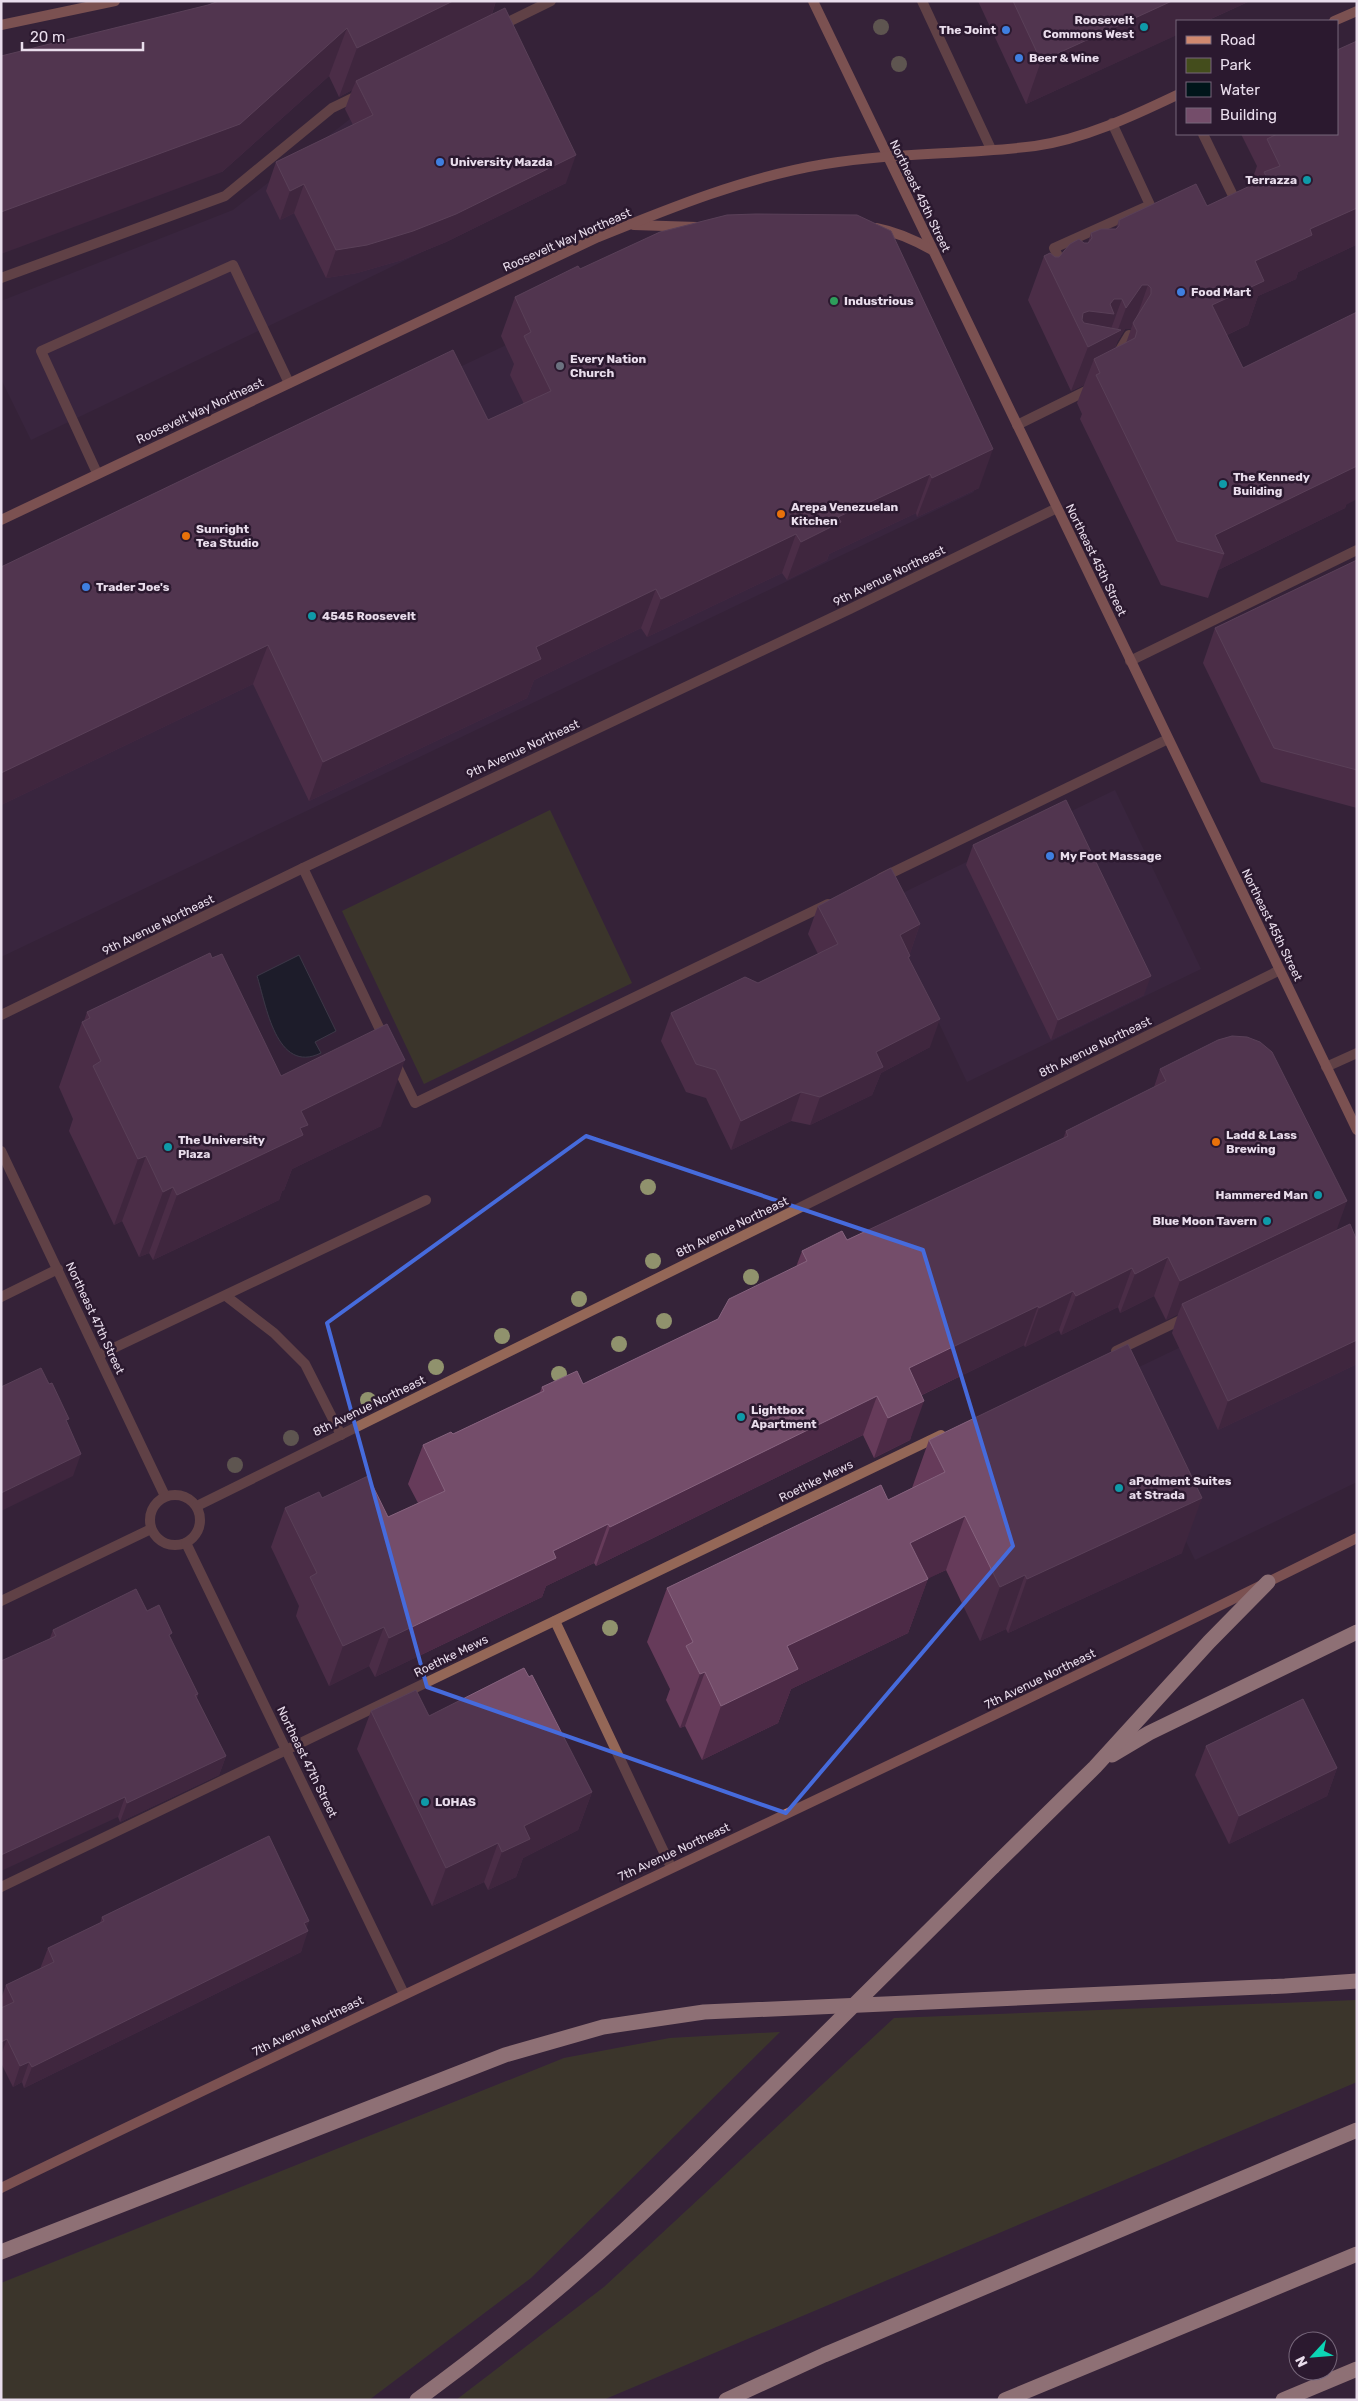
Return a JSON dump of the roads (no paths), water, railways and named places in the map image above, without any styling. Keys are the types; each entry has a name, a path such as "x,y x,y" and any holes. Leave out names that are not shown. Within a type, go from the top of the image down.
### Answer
{"highway":[{"path":"417,2400 547,2299 640,2216 1094,1767 1209,1642 1268,1582"},
{"path":"1094,1767 1149,1733 1357,1632"},
{"path":"1,2252 505,2055 603,2027 704,2012 1275,1987 1357,1981"},
{"path":"726,2400 824,2355 1357,2130"},
{"path":"1006,2400 1357,2254"},
{"path":"1283,2400 1357,2369"}],"main road":[{"path":"1,26 115,1"},
{"name":"Northeast 45th Street","path":"813,1 1357,1130"},
{"path":"1336,20 1357,11"},
{"name":"Roosevelt Way Northeast","path":"1,520 96,473 628,225 695,198 823,164 887,155 953,154 1036,146 1071,138 1112,123 1176,95"},
{"path":"628,225 710,227"},
{"path":"861,226 894,231 932,250"},
{"name":"7th Avenue Northeast","path":"1,2188 404,1994 964,1729 1357,1538"}],"street":[{"path":"490,31 551,1"},
{"path":"922,1 992,149"},
{"path":"1,278 226,196 332,108 367,91"},
{"path":"1069,281 1054,248 1150,205 1112,123"},
{"path":"1203,135 1238,207"},
{"path":"96,473 41,351 233,265 289,383"},
{"path":"1110,367 1129,335"},
{"path":"1017,424 1106,382"},
{"name":"9th Avenue Northeast","path":"1,1015 303,868 850,609 1058,508"},
{"path":"1130,661 1357,550"},
{"path":"873,882 1168,739"},
{"path":"303,868 415,1103 839,898"},
{"name":"8th Avenue Northeast","path":"197,1506 1280,970"},
{"path":"1326,1068 1357,1053"},
{"name":"Northeast 47th Street","path":"1,1151 165,1496"},
{"path":"99,1355 426,1200"},
{"path":"1,1297 58,1269"},
{"path":"226,1296 274,1333 305,1364 341,1434"},
{"path":"1105,1356 1193,1314"},
{"name":"Roethke Mews","path":"1,1887 953,1429"},
{"path":"165,1496 182,1496 197,1506 200,1528 196,1536 186,1543 174,1546 166,1544 159,1540 151,1529 150,1516 152,1508 165,1496"},
{"path":"1,1601 151,1529"},
{"name":"Northeast 47th Street","path":"186,1543 404,1994"},
{"path":"555,1621 671,1868"}],"water":[{"path":"299,955 336,1031 315,1042 321,1053 306,1057 293,1054 283,1046 269,1018 257,976"}],"place":[{"name":"Roosevelt Commons West","path":"1144,27"},
{"name":"The Joint","path":"1006,30"},
{"name":"Beer & Wine","path":"1019,58"},
{"name":"University Mazda","path":"440,162"},
{"name":"Terrazza","path":"1307,180"},
{"name":"Food Mart","path":"1181,292"},
{"name":"Industrious","path":"834,301"},
{"name":"Every Nation Church","path":"560,366"},
{"name":"The Kennedy Building","path":"1223,484"},
{"name":"Arepa Venezuelan Kitchen","path":"781,514"},
{"name":"Sunright Tea Studio","path":"186,536"},
{"name":"Trader Joe's","path":"86,587"},
{"name":"4545 Roosevelt","path":"312,616"},
{"name":"My Foot Massage","path":"1050,856"},
{"name":"Ladd & Lass Brewing","path":"1216,1142"},
{"name":"The University Plaza","path":"168,1147"},
{"name":"Hammered Man","path":"1318,1195"},
{"name":"Blue Moon Tavern","path":"1267,1221"},
{"name":"Lightbox Apartment","path":"741,1417"},
{"name":"aPodment Suites at Strada","path":"1119,1488"},
{"name":"LOHAS","path":"425,1802"}]}
